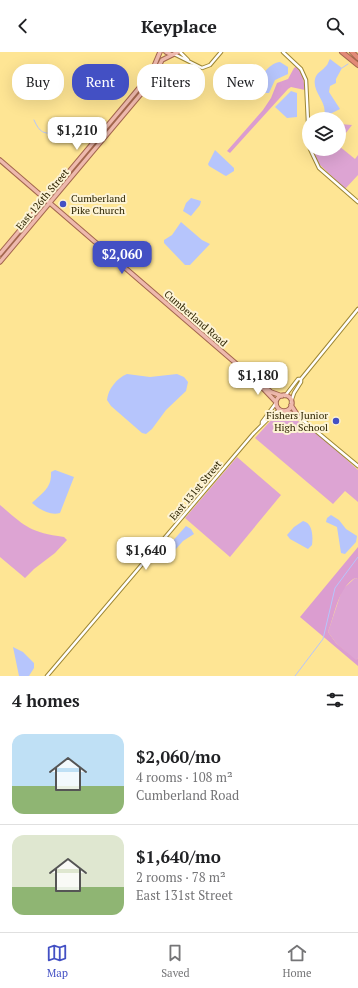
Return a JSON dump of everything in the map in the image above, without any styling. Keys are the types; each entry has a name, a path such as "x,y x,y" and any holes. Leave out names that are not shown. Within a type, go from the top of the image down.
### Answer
{"highway":[{"path":"339,52 356,64"},
{"path":"342,52 356,64"},
{"path":"352,52 358,58"}],"main road":[{"name":"East 126th Street","path":"0,262 144,82 152,71 160,52"},
{"path":"166,52 176,53"},
{"name":"East 126th Street","path":"0,254 151,82 162,60 176,53"},
{"name":"Cumberland Road","path":"0,160 254,379 271,392 283,396"},
{"name":"Cumberland Road","path":"254,379 276,403"},
{"path":"283,396 289,398 298,416 282,410 276,403 283,396"},
{"path":"282,410 288,409 291,404"}],"street":[{"path":"205,67 221,52"},
{"path":"283,52 301,68 306,80 308,112"},
{"path":"176,53 193,64"},
{"path":"176,53 193,64"},
{"path":"313,156 319,168 358,202"},
{"path":"291,404 294,393 301,382 301,379 358,309"},
{"path":"283,396 298,379 301,379"},
{"name":"East 131st Street","path":"262,424 276,403"},
{"name":"East 131st Street","path":"47,676 262,424 282,410"},
{"path":"298,416 358,466"}],"shaded area":[{"path":"297,66 303,77 305,90 291,87 288,89 230,153 227,151 263,110 271,98 277,83 288,79 294,68"},
{"path":"346,125 352,125 346,133"},
{"path":"346,152 355,159 358,155 358,175 345,189 319,164 315,156 346,156"},
{"path":"279,415 289,417 310,428 332,445 358,470 358,502 345,491 333,504 255,438 274,417"},
{"path":"237,457 281,495 230,557 185,518"},
{"path":"0,505 16,519 29,527 43,533 64,537 67,540 55,553 25,578 0,557"},
{"path":"358,547 358,579 355,578 349,582 341,595 328,632 336,643 356,660 358,658 358,666 300,617"},
{"path":"355,578 358,579 358,658 356,661 336,643 328,632 342,590"}],"water":[{"path":"330,59 342,68 336,79 336,83 330,86 329,92 340,109 334,112 325,112 324,106 315,84 316,77 327,65"},
{"path":"280,62 288,67 288,74 275,80 268,93 268,68 275,63"},
{"path":"291,91 297,93 297,117 287,118 275,107"},
{"path":"215,150 234,168 234,171 226,176 209,166 208,164"},
{"path":"191,198 201,201 200,205 191,216 183,211 186,203"},
{"path":"181,222 202,240 210,244 190,265 185,265 164,243 164,240 172,235"},
{"path":"127,374 150,377 177,374 184,377 188,382 186,391 166,410 152,429 146,434 142,433 111,406 107,400 109,392 114,384"},
{"path":"55,470 74,477 60,513 52,514 38,508 32,503 46,490 50,482 51,472"},
{"path":"331,515 339,520 346,529 357,536 356,542 345,554 341,553 337,527 326,522 327,518"},
{"path":"303,521 309,524 312,531 312,545 308,549 290,539 287,535 294,527"},
{"path":"186,526 191,529 194,534 183,541 175,550 168,548 170,544"},
{"path":"13,647 23,652 34,663 34,668 29,676 19,676"}],"waterway":[{"path":"342,68 348,64"},
{"path":"34,120 42,132 57,133"},
{"path":"295,676 323,639 335,588 358,557"}],"place":[{"name":"Cumberland Pike Church","path":"63,204"},
{"name":"Fishers Junior High School","path":"336,421"}]}
